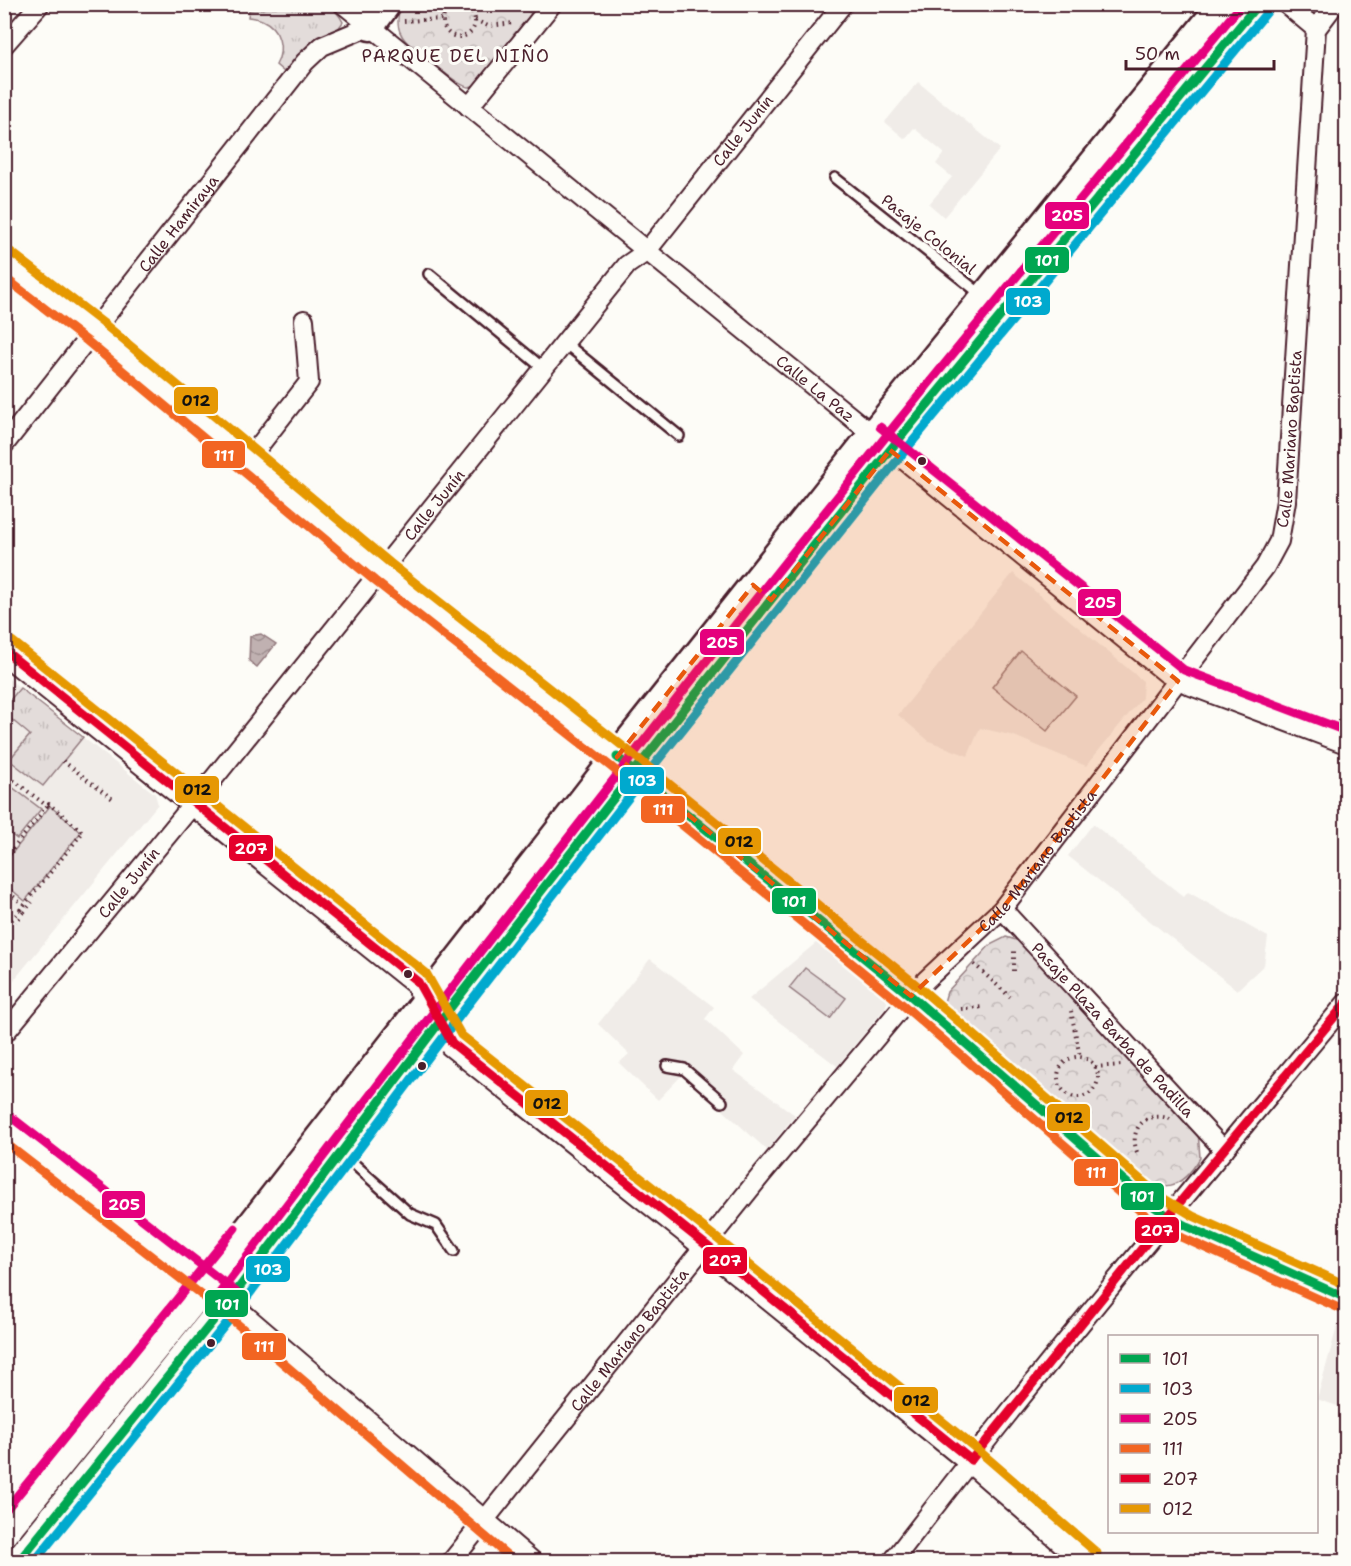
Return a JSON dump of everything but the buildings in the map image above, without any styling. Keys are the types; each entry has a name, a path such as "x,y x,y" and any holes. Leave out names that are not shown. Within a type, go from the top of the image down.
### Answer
{"main road":[{"path":"1106,168 1223,4"},
{"path":"4,1532 207,1283 434,1012 625,764 881,443 1106,168 1258,4"},
{"path":"4,261 95,332 382,572 625,764 911,996 1151,1204 1169,1217 1347,1298"},
{"path":"4,650 418,982 452,1043 706,1245 970,1460 1089,1562"},
{"path":"18,1562 229,1301 342,1153 434,1012"}],"street":[{"path":"4,45 40,4"},
{"name":"Calle La Paz","path":"343,4 387,17 469,107 881,443 1178,681 1347,744"},
{"path":"469,107 552,4"},
{"name":"Calle Junín","path":"4,1034 382,572 627,265 646,252 843,4"},
{"path":"1286,4 1316,29 1335,4"},
{"name":"Calle Hamiraya","path":"4,445 305,62 322,46 387,17"},
{"name":"Calle Mariano Baptista","path":"451,1562 706,1245 776,1148 911,996 1002,909 1265,567 1279,541 1286,501 1316,29"},
{"path":"248,460 309,382 304,320"},
{"name":"Pasaje Plaza Barba de Padilla","path":"1002,909 1224,1150"},
{"path":"892,1562 970,1460 1347,1003"},
{"path":"4,1126 229,1301 534,1562"}],"lane":[{"name":"Pasaje Colonial","path":"835,178 994,305"},
{"path":"429,274 544,369"},
{"path":"565,343 679,436"},
{"path":"667,1066 684,1069 722,1102"},
{"path":"342,1153 410,1214 436,1225 454,1251"}],"path":[{"path":"456,5 471,10 475,20 468,34 459,37 449,33 443,20 447,10 456,5"},
{"path":"387,17 443,20"},
{"path":"475,20 488,26 523,22"},
{"path":"63,761 114,800"},
{"path":"4,773 47,806 49,804 83,832 16,922"},
{"path":"4,860 47,806"},
{"path":"4,890 19,901"},
{"path":"4,929 32,902"},
{"path":"1014,949 1014,971"},
{"path":"974,964 1010,997"},
{"path":"950,1009 984,1007"},
{"path":"1071,1008 1080,1057"},
{"path":"1080,1057 1092,1062 1095,1067 1098,1080 1092,1092 1081,1097 1065,1094 1058,1081 1059,1069 1067,1059 1080,1057"},
{"path":"1095,1067 1122,1065"},
{"path":"1137,1152 1134,1137 1140,1123 1154,1116 1161,1116 1175,1122"}],"highlighted area":[{"path":"890,450 1178,681 1002,909 911,996 617,757 753,585 771,600"}],"shaded area":[{"path":"918,82 1000,149 944,217 929,204 952,177 936,164 944,153 914,128 905,139 885,122"},
{"path":"1013,573 1143,681 1142,698 1086,766 1014,736 980,728 968,756 929,741 898,715"},
{"path":"5,676 155,794 158,804 5,991"},
{"path":"1093,824 1184,897 1188,892 1268,937 1264,965 1237,990 1068,856"},
{"path":"817,942 882,993 887,1002 885,1008 837,1066 749,999"},
{"path":"650,959 714,1007 705,1019 744,1055 733,1070 795,1115 767,1150 683,1074 658,1100 619,1063 629,1054 598,1024"},
{"path":"1340,1316 1346,1319 1346,1409 1318,1399"}],"green space":[{"path":"519,4 533,15 477,85 469,87 456,81 417,51 402,36 399,27 398,18 401,5"},
{"path":"296,5 324,5 334,10 343,22 338,29 309,44 284,72 276,65 280,52 277,34 262,20 248,17 249,10"},
{"path":"1021,651 1076,696 1047,731 992,687"},
{"path":"20,688 83,737 43,786 9,760 30,735 5,714 5,706"},
{"path":"4,781 41,809 17,839 5,830"},
{"path":"50,806 81,832 25,901 5,884 5,862"},
{"path":"1006,937 1023,942 1198,1130 1200,1158 1193,1169 1178,1183 1162,1186 1132,1173 947,1010 944,1002 947,992 990,945"},
{"path":"805,968 846,998 830,1019 789,988"}],"water":[{"path":"261,634 276,644 257,667 249,661 250,636"}],"transit line":[{"name":"205","path":"219,1294 463,973 711,655 1014,279 1242,4"},
{"name":"101","path":"18,1562 229,1301 454,1003 890,450 1258,4"},
{"name":"103","path":"34,1562 238,1309 464,1010 643,779 899,458 1267,12"},
{"name":"012","path":"11,252 103,323 390,563 625,748 919,987 1158,1195 1193,1216 1346,1285"},
{"name":"111","path":"4,277 87,341 375,581 610,766 903,1005 1144,1214 1163,1228 1183,1238 1341,1309"},
{"name":"205","path":"880,427 1184,670 1346,731"},
{"name":"012","path":"12,641 426,973 461,1035 979,1451 1097,1553"},
{"name":"207","path":"4,650 418,982 452,1043 971,1460"},
{"name":"101","path":"617,757 911,996 1151,1204 1188,1227 1346,1298"},
{"name":"207","path":"971,1460 1156,1231 1346,1003"},
{"name":"205","path":"11,1117 236,1292"},
{"name":"111","path":"4,1142 221,1310 515,1562"},
{"name":"205","path":"4,1512 235,1228"}],"district":[{"name":"PARQUE DEL NIÑO","path":"456,56"}]}
